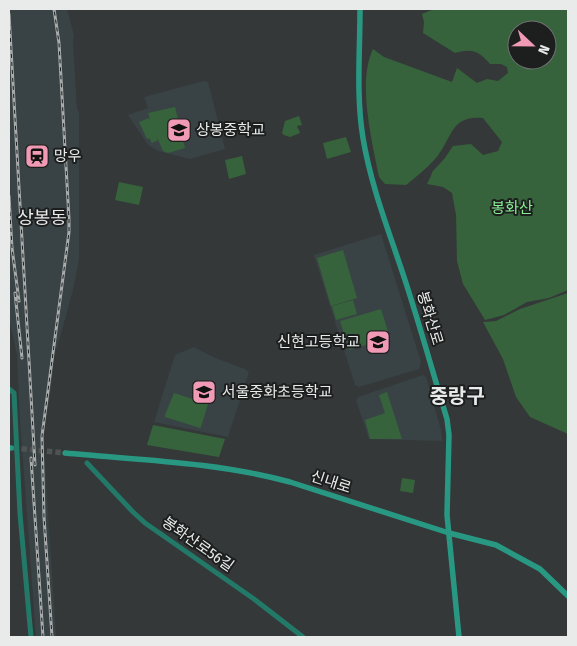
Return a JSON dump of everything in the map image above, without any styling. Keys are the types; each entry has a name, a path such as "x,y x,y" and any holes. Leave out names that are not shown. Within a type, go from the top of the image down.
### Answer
{"main road":[{"name":"봉화산로","path":"360,9 359,80 362,136 369,170 413,305 450,435 447,515 459,637"},
{"name":"신내로","path":"65,453 196,465 264,475 449,533 496,545 540,569 568,596"}],"street":[{"path":"9,389 14,393 20,514 31,637"},
{"name":"봉화산로56길","path":"87,464 146,523 254,599 303,637"}],"shaded area":[{"path":"9,9 67,9 74,35 77,109 79,112 79,259 73,290 57,348 54,349 50,370 53,371 51,389 43,434 56,637 36,637 17,355 9,319"},
{"name":"상봉중학교","path":"204,81 208,82 225,149 190,159 158,151 148,145 128,115 148,108 144,97"},
{"path":"381,234 421,362 419,369 359,387 355,385 314,255"},
{"path":"194,347 249,372 228,437 154,422 175,355"},
{"path":"423,375 426,377 441,430 442,441 369,439 356,400 358,397"}],"green space":[{"name":"봉화산","path":"434,9 568,9 568,290 549,298 527,302 504,315 485,320 463,284 457,261 456,215 452,193 443,187 427,184 432,172 453,146 471,144 483,155 498,151 502,142 483,118 464,120 453,130 441,151 425,170 406,185 385,184 379,177 367,112 366,95 368,62 373,49 384,57 452,82 457,68 477,83 487,79 498,81 508,73 508,70 557,70 557,20 507,20 507,67 501,64 490,64 479,53 466,51 455,53 423,33 424,22 422,14"},
{"path":"175,107 185,148 168,153 163,151 156,135 158,140 152,143 149,138 147,139 139,122 149,118 151,122 148,113"},
{"path":"299,116 302,125 297,126 300,133 290,137 284,135 282,133 285,121"},
{"path":"346,137 351,152 327,159 323,143"},
{"path":"242,156 246,174 229,179 225,160"},
{"path":"119,182 143,187 139,205 115,200"},
{"path":"343,250 357,298 331,306 317,258"},
{"path":"568,293 568,434 530,417 516,397 503,359 483,322 496,321 520,309"},
{"path":"353,300 357,314 336,320 332,306"},
{"path":"381,309 390,338 349,350 340,321"},
{"path":"387,392 402,439 370,439 365,420 385,413 379,395"},
{"path":"174,393 208,404 200,428 165,417"},
{"path":"153,425 225,439 219,457 147,445"},
{"path":"402,478 415,480 413,493 400,491"}],"tunnel":[{"path":"13,448 65,453"}],"railway":[{"path":"52,637 44,517 42,436 69,232 59,43 54,9"},
{"path":"9,14 35,465"},
{"path":"9,196 12,248 19,301"},
{"path":"15,293 22,358"},
{"path":"31,458 43,637"}],"place":[{"name":"상봉중학교","path":"179,130"},
{"name":"망우","path":"37,156"},
{"name":"신현고등학교","path":"378,342"},
{"name":"서울중화초등학교","path":"204,392"}],"district":[{"name":"상봉동","path":"42,218"},
{"name":"중랑구","path":"457,396"}]}
